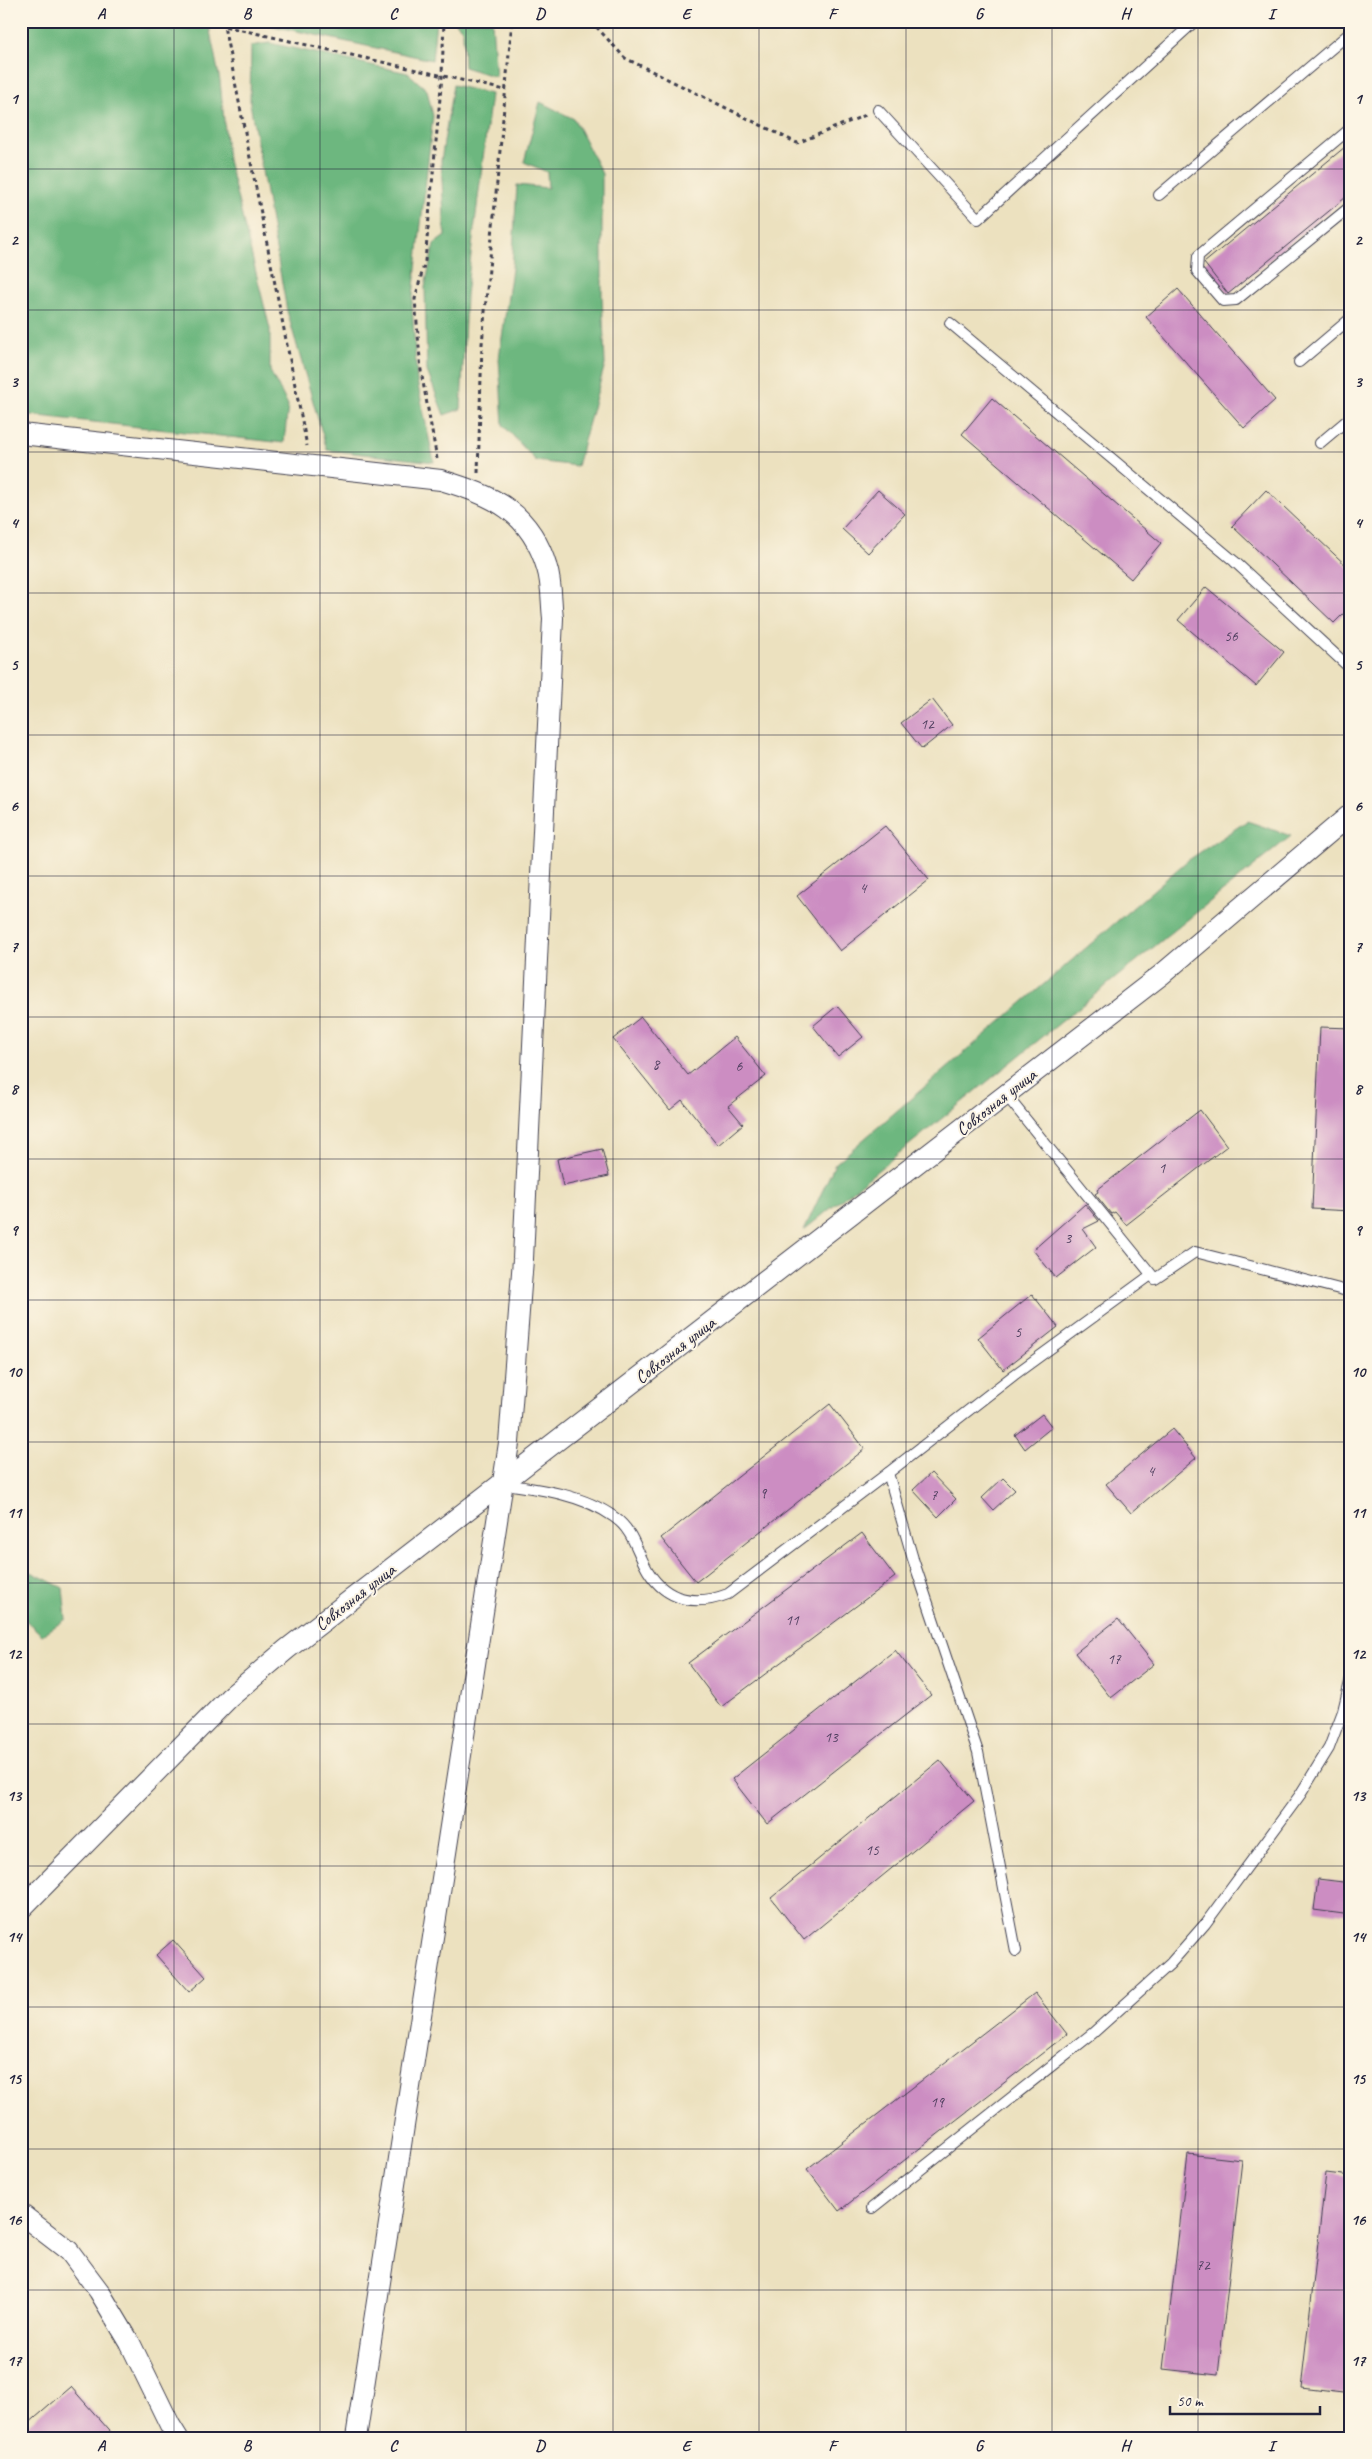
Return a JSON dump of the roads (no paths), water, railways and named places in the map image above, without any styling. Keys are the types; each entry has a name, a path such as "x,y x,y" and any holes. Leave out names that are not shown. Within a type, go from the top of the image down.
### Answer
{"street":[{"path":"21,434 441,480 478,491 513,510 537,540 548,570 553,618 519,1325 509,1443 356,2438"},
{"name":"Совхозная улица","path":"21,1909 229,1698 287,1649 1162,975 1351,814"},
{"path":"21,2214 69,2251 99,2291 130,2343 178,2438"}],"lane":[{"path":"878,110 978,219 1195,21"},
{"path":"1159,195 1351,32"},
{"path":"1351,128 1198,256 1198,271 1223,301 1236,300 1351,206"},
{"path":"1299,362 1351,318"},
{"path":"950,323 1234,561 1351,669"},
{"path":"1320,443 1351,417"},
{"path":"1006,1095 1155,1279 1195,1252 1351,1292"},
{"path":"503,1483 539,1488 585,1503 612,1515 626,1526 633,1537 648,1572 661,1587 679,1598 699,1602 728,1594 1014,1375 1151,1275"},
{"path":"888,1473 913,1559 978,1752 1016,1951"},
{"path":"872,2208 1093,2033 1170,1964 1205,1924 1300,1795 1329,1748 1343,1711 1351,1678"}]}
